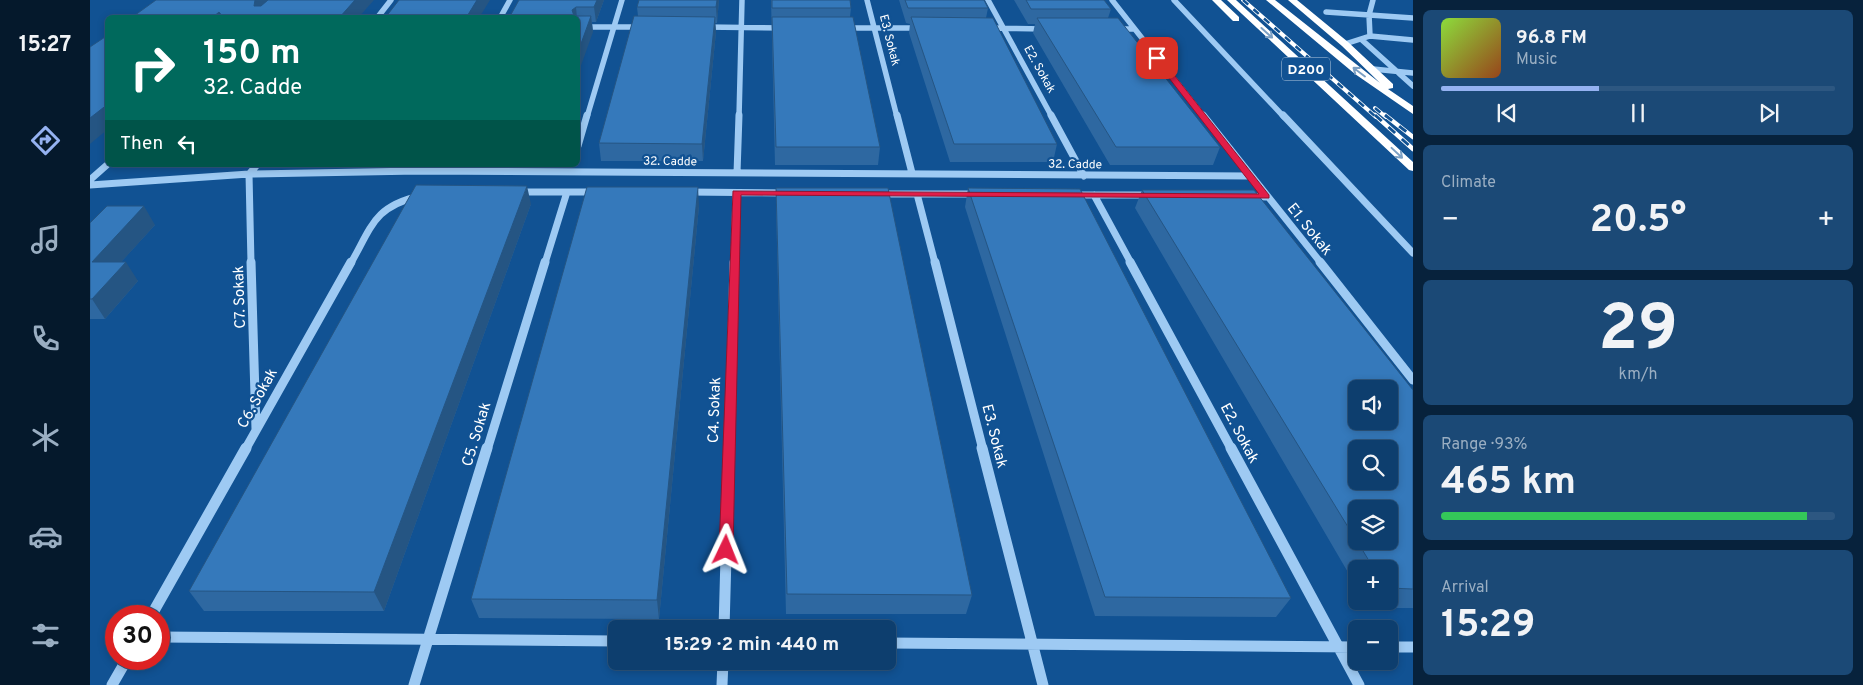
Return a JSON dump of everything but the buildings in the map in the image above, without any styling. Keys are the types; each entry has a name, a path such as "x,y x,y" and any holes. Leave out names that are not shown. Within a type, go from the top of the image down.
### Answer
{"highway":[{"path":"1216,0 1258,39 1382,138 1413,168"},
{"name":"D200","path":"1230,0 1382,138"},
{"name":"D200","path":"1270,0 1358,72 1413,111"},
{"path":"1292,0 1373,69 1413,111"}],"street":[{"path":"379,15 391,0"},
{"path":"502,15 510,0"},
{"path":"580,139 622,0"},
{"path":"737,173 742,0"},
{"name":"E3. Sokak","path":"867,0 912,173"},
{"name":"E2. Sokak","path":"988,0 1084,176"},
{"name":"E1. Sokak","path":"1112,0 1413,380"},
{"path":"1174,0 1413,253"},
{"path":"1370,36 1369,15 1373,0"},
{"path":"1326,12 1413,18"},
{"path":"580,27 652,27"},
{"path":"701,27 788,28"},
{"path":"836,28 924,28"},
{"path":"984,28 1050,29"},
{"path":"1106,29 1134,29"},
{"path":"1345,44 1370,36 1413,40"},
{"path":"1362,40 1413,86"},
{"path":"1373,69 1413,73"},
{"path":"90,180 105,167"},
{"path":"249,174 254,167"},
{"name":"32. Cadde","path":"90,184 249,174 419,168 571,168 737,173 1250,176"},
{"name":"C7. Sokak","path":"249,174 256,432"},
{"path":"508,192 607,192"},
{"name":"C5. Sokak","path":"414,685 567,192"},
{"path":"677,192 794,193"},
{"name":"C4. Sokak","path":"724,620 736,192"},
{"name":"C6. Sokak","path":"157,605 378,215 398,201 432,194"},
{"path":"870,194 986,194"},
{"name":"E3. Sokak","path":"917,194 1043,685"},
{"path":"1065,194 1161,195"},
{"name":"E2. Sokak","path":"1094,195 1358,685"},
{"path":"1237,196 1266,196"},
{"path":"170,637 608,641"},
{"path":"896,643 1348,647"},
{"path":"1398,647 1413,647"},
{"path":"112,685 121,670"},
{"path":"722,685 723,670"}],"railway":[{"path":"1243,0 1376,117"},
{"path":"1375,108 1386,117"},
{"path":"1375,115 1413,149"},
{"path":"1385,115 1413,137"}],"route":[{"path":"726,550 736,192 1266,196 1157,58"}]}
